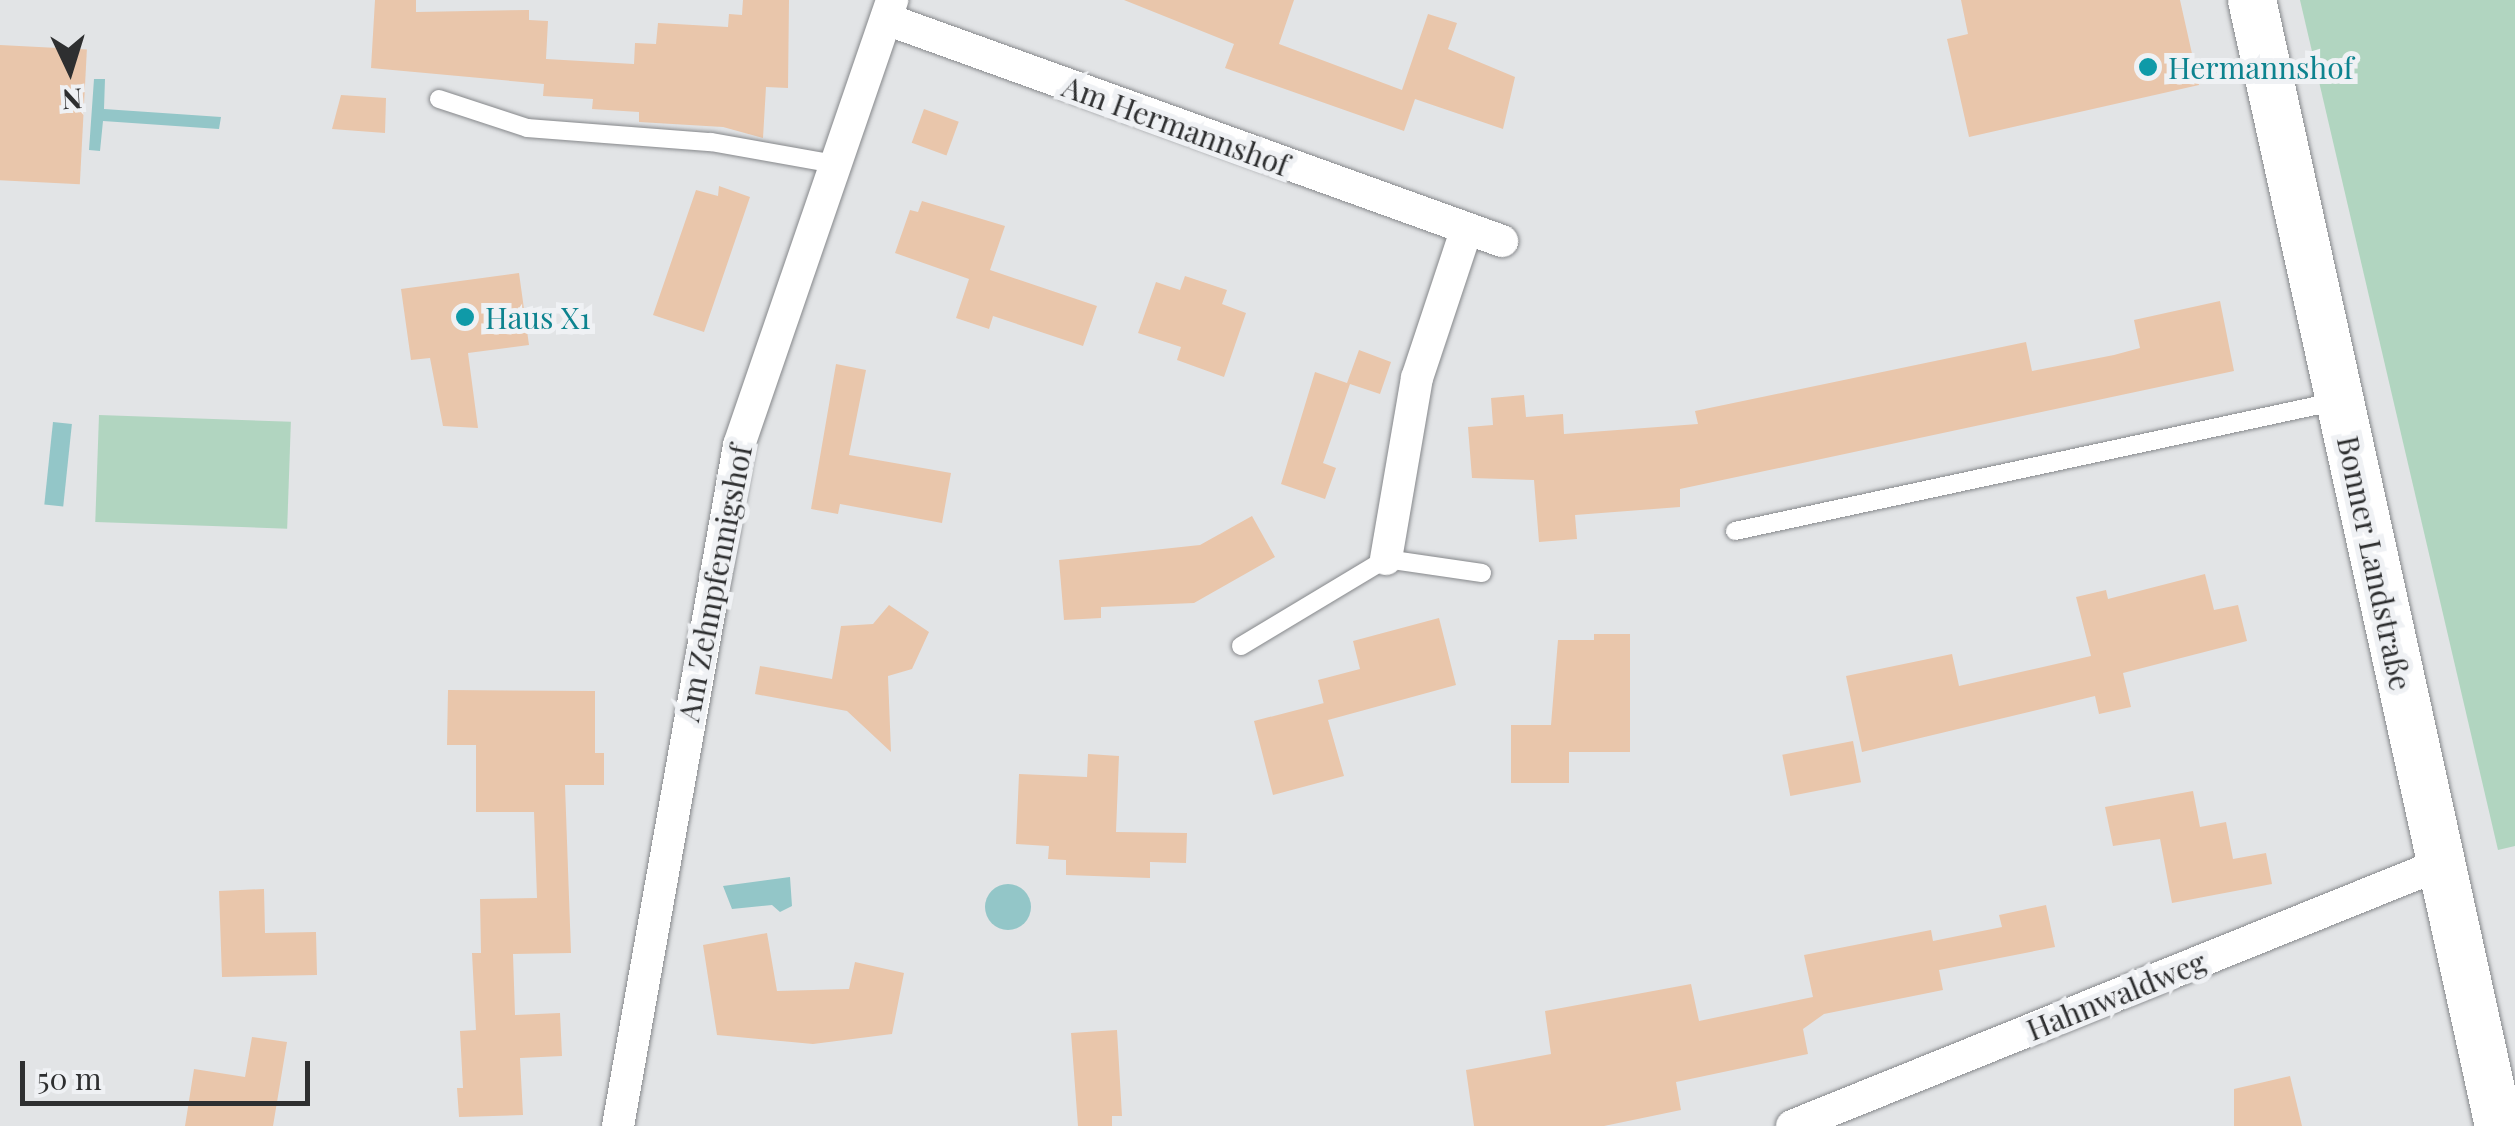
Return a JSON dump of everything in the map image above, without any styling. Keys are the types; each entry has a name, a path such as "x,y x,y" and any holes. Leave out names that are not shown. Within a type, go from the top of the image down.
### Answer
{"main road":[{"name":"Bonner Landstraße","path":"2252,0 2500,1126"}],"street":[{"name":"Am Zehnpfennigshof","path":"618,1126 734,464 889,10"},
{"name":"Am Hermannshof","path":"889,10 1502,241"},
{"path":"1386,559 1417,378 1466,230"},
{"name":"Hahnwaldweg","path":"1792,1126 2441,864"}],"lane":[{"path":"439,98 527,128 711,142 835,164"},
{"path":"1735,531 2339,401"},
{"path":"1241,646 1386,559 1482,573"}],"green space":[{"path":"2300,0 2515,0 2515,846 2498,850"},
{"path":"99,415 291,422 287,529 95,522"}],"water":[{"path":"94,79 105,79 104,109 221,117 219,129 103,121 100,151 89,150"},
{"path":"53,422 72,424 63,507 44,505"},
{"path":"790,877 792,906 780,912 772,905 732,909 723,886"},
{"path":"1008,884 1024,891 1031,907 1024,923 1008,930 992,923 985,907 992,891"}],"building":[{"path":"375,0 416,0 416,12 529,10 529,20 548,21 546,59 634,64 635,43 656,44 658,23 728,27 729,14 742,15 743,0 789,0 788,88 766,87 763,138 723,127 639,122 639,112 592,109 593,99 543,96 544,84 371,68"},
{"path":"1124,0 1294,0 1279,44 1402,90 1428,14 1457,23 1448,49 1515,77 1503,129 1415,99 1404,131 1225,68 1234,44"},
{"path":"1961,0 2180,0 2199,85 1969,137 1947,39 1968,34"},
{"path":"0,45 87,50 80,184 0,180"},
{"path":"341,95 386,98 385,133 332,129"},
{"path":"924,109 959,122 946,155 912,143"},
{"path":"719,186 750,197 704,332 653,315 696,190 718,196"},
{"path":"922,201 1005,226 990,270 1097,306 1083,346 993,316 989,329 956,318 969,279 895,253 910,210 918,212"},
{"name":"Haus X1","path":"519,273 529,345 468,353 478,428 443,426 430,358 411,360 401,289"},
{"path":"1185,276 1227,290 1222,304 1246,313 1224,377 1177,360 1181,347 1138,333 1156,282 1180,290"},
{"path":"2220,301 2234,371 1680,489 1680,507 1575,515 1577,539 1539,542 1534,480 1472,478 1468,427 1493,425 1491,398 1524,395 1526,417 1563,414 1564,434 1698,424 1695,411 2026,342 2032,371 2114,355 2140,348 2134,320"},
{"path":"1359,350 1391,362 1380,394 1350,384 1323,463 1336,468 1325,499 1281,484 1315,372 1347,383"},
{"path":"836,364 866,370 849,455 951,473 942,523 840,504 838,514 811,509"},
{"path":"1252,516 1275,557 1194,603 1101,607 1101,618 1064,620 1059,560 1200,545"},
{"path":"2205,574 2214,610 2238,605 2247,641 2123,673 2131,707 2099,714 2095,696 1862,752 1846,676 1952,654 1959,686 2091,656 2076,597 2106,590 2108,599"},
{"path":"889,605 929,632 912,669 888,676 891,752 847,711 755,694 760,666 832,679 841,626 873,624"},
{"path":"1439,618 1456,685 1328,720 1344,776 1273,795 1254,721 1324,703 1318,680 1360,669 1353,641"},
{"path":"1594,634 1630,634 1630,752 1569,752 1569,783 1511,783 1511,725 1551,725 1558,640 1594,640"},
{"path":"448,690 595,691 595,753 604,753 604,785 565,785 571,953 513,954 515,1015 560,1013 562,1056 520,1058 523,1115 459,1117 457,1088 463,1088 460,1031 476,1030 472,953 481,953 480,899 537,898 534,812 476,812 476,745 447,745"},
{"path":"1853,741 1861,782 1790,796 1782,755"},
{"path":"1088,754 1119,756 1116,832 1187,833 1186,863 1150,862 1150,878 1066,875 1066,860 1048,859 1049,846 1016,844 1019,774 1087,777"},
{"path":"2193,791 2200,827 2226,822 2233,859 2266,853 2272,884 2172,903 2160,839 2113,846 2105,807"},
{"path":"264,889 265,933 316,932 317,975 222,977 219,891"},
{"path":"2046,905 2055,947 1939,970 1943,990 1824,1014 1803,1029 1808,1054 1676,1082 1681,1110 1604,1126 1474,1126 1466,1070 1551,1054 1545,1011 1691,984 1699,1021 1813,997 1804,955 1931,930 1933,941 2002,927 1999,915"},
{"path":"767,933 777,991 849,989 855,962 904,973 892,1034 813,1044 717,1035 703,945"},
{"path":"1117,1030 1122,1116 1112,1116 1112,1126 1078,1126 1071,1033"},
{"path":"252,1037 287,1042 273,1126 185,1126 194,1069 245,1077"},
{"path":"2290,1076 2302,1126 2234,1126 2234,1089"}],"place":[{"name":"Hermannshof","path":"2148,67"},
{"name":"Haus X1","path":"465,317"}]}
